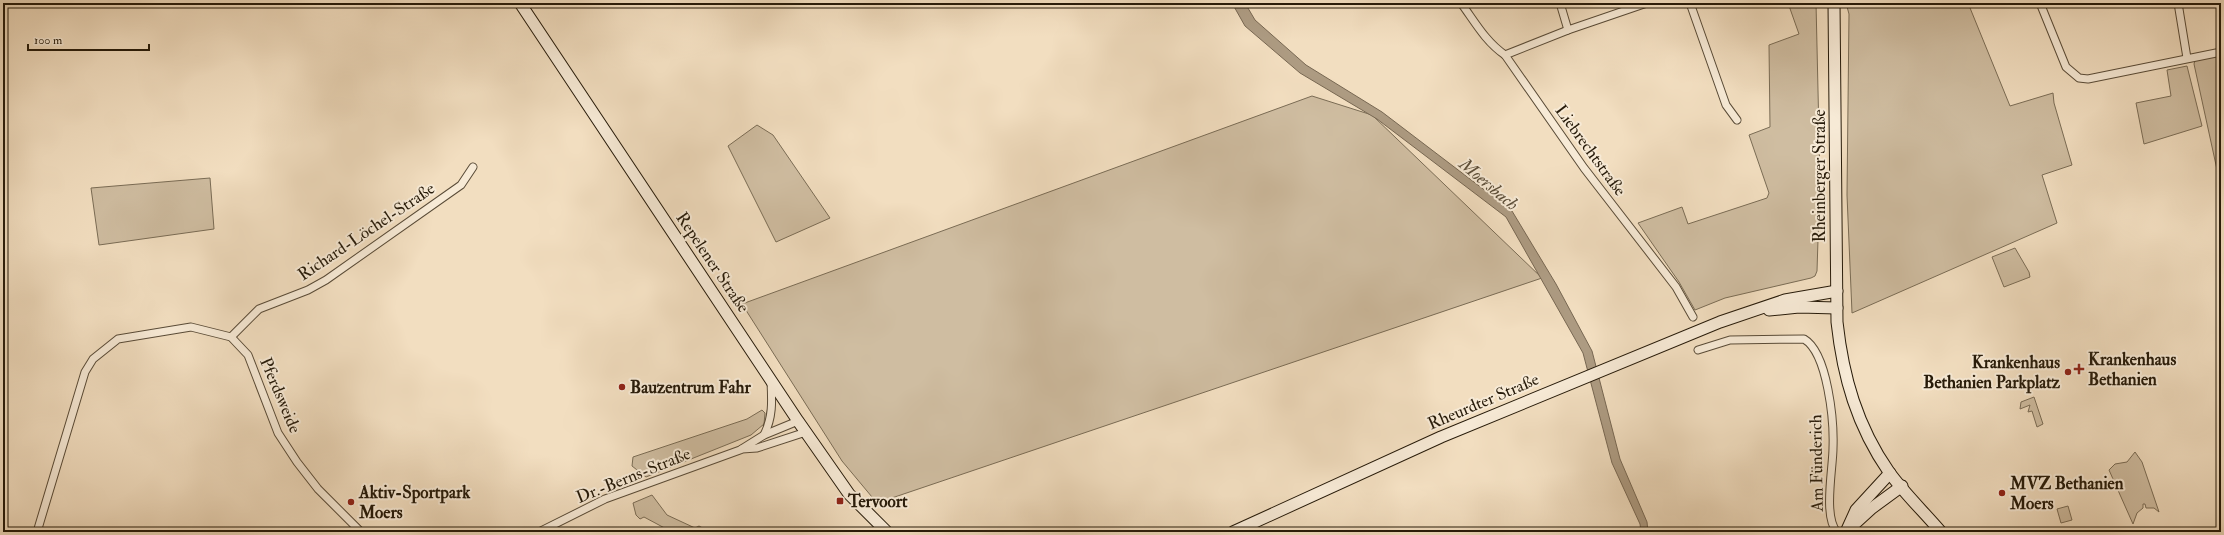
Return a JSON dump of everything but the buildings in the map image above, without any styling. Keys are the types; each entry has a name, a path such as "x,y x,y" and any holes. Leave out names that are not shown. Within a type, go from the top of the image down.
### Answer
{"main road":[{"name":"Repelener Straße","path":"520,3 798,421 849,494 887,532"},
{"name":"Rheinberger Straße","path":"1834,3 1837,308 1843,367 1858,417 1871,442 1890,473 1940,532"},
{"name":"Rheurdter Straße","path":"1233,532 1441,436 1720,322 1785,300 1837,290"},
{"name":"Rheurdter Straße","path":"1750,312 1799,307 1837,308"},
{"path":"1846,532 1856,510 1890,473"},
{"path":"1846,532 1872,508 1902,486"}],"street":[{"name":"Liebrechtstraße","path":"1461,3 1492,46 1505,55 1584,168 1676,288 1693,317"},
{"path":"1560,3 1568,30"},
{"path":"1505,55 1568,30 1647,3"},
{"path":"1690,3 1726,105 1737,120"},
{"path":"2040,3 2066,67 2079,78 2088,79 2149,68 2187,58 2221,52"},
{"path":"2178,3 2187,58"},
{"name":"Richard-Löchel-Straße","path":"231,337 259,309 308,290 326,280 461,186 472,167"},
{"path":"37,532 85,372 93,359 118,339 133,336 191,328 231,337"},
{"name":"Pferdsweide","path":"231,337 248,355 278,433 296,462 318,489 361,532"},
{"name":"Am Fünderich","path":"1698,350 1730,340 1804,339 1811,342 1819,356 1826,384 1830,412 1834,446 1830,508 1834,528 1837,532"},
{"path":"764,434 772,411 771,380"},
{"name":"Dr.-Berns-Straße","path":"740,450 764,434 798,421"},
{"name":"Dr.-Berns-Straße","path":"539,532 606,499 740,450 757,448 806,432"}],"shaded area":[{"name":"Moersbach","path":"1232,3 1245,3 1255,20 1306,65 1382,112 1512,211 1556,284 1592,351 1620,459 1647,522 1648,532 1641,532 1640,524 1612,463 1583,353 1506,217 1377,119 1300,73 1245,26"},
{"path":"1788,3 1816,3 1820,178 1817,271 1815,276 1811,278 1725,298 1695,310 1679,282 1638,223 1682,207 1688,224 1767,198 1769,193 1749,135 1770,127 1769,45 1799,34"},
{"path":"1846,3 1968,3 2010,106 2053,93 2054,103 2072,165 2042,175 2057,223 1852,313 1847,195 1849,14"},
{"path":"2221,53 2221,188 2194,64 2195,60"},
{"path":"2187,66 2202,126 2144,144 2136,103 2171,96 2167,70"},
{"path":"1312,96 1372,115 1542,278 877,503 842,461 742,304"},
{"path":"757,125 773,135 830,218 776,242 728,146"},
{"path":"210,178 214,229 99,245 91,188"},
{"path":"2015,248 2029,272 2030,277 2004,287 1992,257"},
{"path":"2034,397 2043,424 2037,427 2032,411 2028,412 2030,405 2020,409 2021,402"},
{"path":"762,410 765,413 764,424 751,435 646,477 632,466 633,457 747,419"},
{"path":"2135,452 2142,462 2159,512 2154,508 2146,508 2145,504 2143,504 2143,508 2137,513 2133,524 2109,470 2115,464 2127,462"},
{"path":"652,495 667,515 695,528 699,526 710,532 672,532 644,517 640,519 636,515 633,503"},
{"path":"2068,506 2072,520 2061,523 2057,509"}],"place":[{"name":"Krankenhaus Bethanien","path":"2079,369"},
{"name":"Krankenhaus Bethanien Parkplatz","path":"2068,372"},
{"name":"Bauzentrum Fahr","path":"622,387"},
{"name":"MVZ Bethanien Moers","path":"2002,493"},
{"name":"Tervoort","path":"840,501"},
{"name":"Aktiv-Sportpark Moers","path":"351,502"}]}
